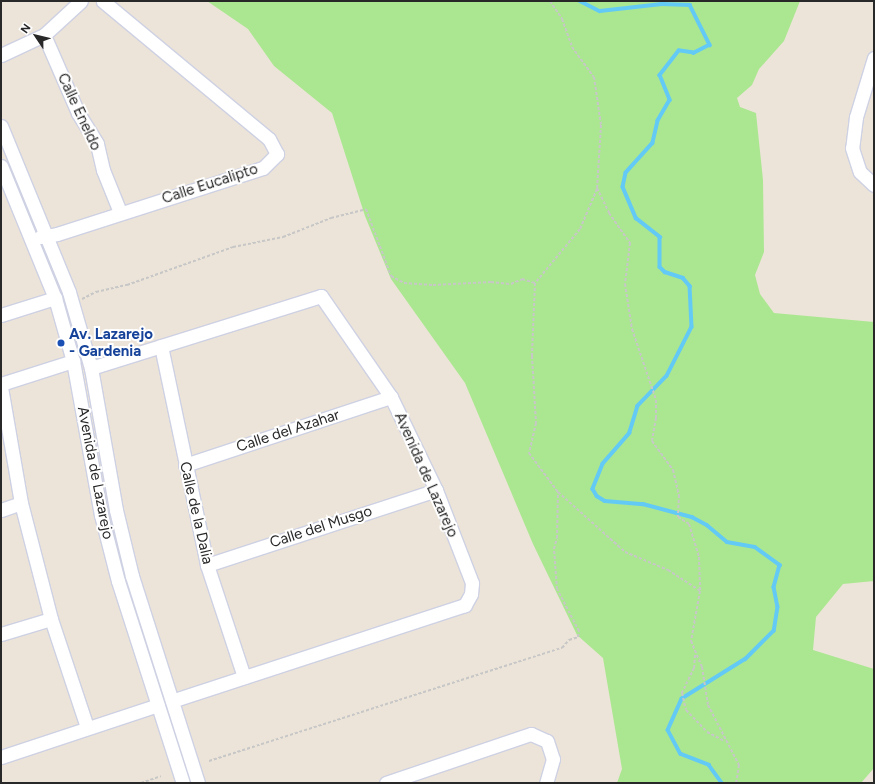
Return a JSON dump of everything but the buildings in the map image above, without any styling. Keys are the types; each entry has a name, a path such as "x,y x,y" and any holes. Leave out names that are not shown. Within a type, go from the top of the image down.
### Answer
{"street":[{"path":"1,55 44,35 81,1"},
{"name":"Calle Eucalipto","path":"33,240 47,234 57,234 120,212 263,168 277,154 269,139 103,1"},
{"name":"Calle Eneldo","path":"44,35 78,114 97,144 103,170 120,212"},
{"path":"874,58 856,117 852,148 860,172 874,184"},
{"name":"Avenida de Lazarejo","path":"1,126 47,234 72,303 91,368 116,510 130,569 198,783"},
{"name":"Avenida de Lazarejo","path":"1,166 33,240 55,298 73,361 101,515 118,581 183,783"},
{"name":"Avenida de Lazarejo","path":"91,368 321,296 391,397 436,490 472,583 472,594 464,605 172,701"},
{"path":"1,315 55,298"},
{"name":"Calle de la Dalia","path":"161,346 207,565 244,677"},
{"path":"1,384 73,361"},
{"path":"1,387 21,503 51,619 87,728"},
{"name":"Calle del Azahar","path":"185,465 391,397"},
{"name":"Calle del Musgo","path":"207,565 436,490"},
{"path":"1,510 21,503"},
{"path":"1,634 51,619"},
{"path":"1,757 158,705"},
{"path":"386,783 532,734 547,741 553,759 546,783"}],"path":[{"path":"550,1 562,19 572,47 594,77 600,124 597,188 580,229 534,283 532,356 536,423 529,453 558,492 625,552 668,570 700,591"},
{"path":"597,188 609,213 630,243 625,284 632,329 656,400 656,418 652,441 673,470 679,495 678,517 690,524 694,534 699,557 700,591 691,641 702,668 708,705 739,765 736,783"},
{"path":"72,303 96,292 127,285 234,247 283,237 331,218 366,209 391,276 404,283 433,285 490,282 511,284 522,279 534,283"},
{"path":"210,761 562,648 569,640 578,637 579,631 557,589 554,549 557,538 558,492"},
{"path":"696,654 694,668 682,693 686,710 707,732 726,741"},
{"path":"141,783 161,776"}],"green space":[{"path":"207,1 800,1 784,41 759,69 752,85 737,98 740,107 756,113 763,180 764,252 755,275 760,294 774,313 874,322 874,581 843,584 816,617 813,650 874,669 874,768 861,783 617,783 622,769 603,658 577,635 533,544 465,383 391,279 365,216 332,113 274,66 248,29"}],"waterway":[{"path":"580,1 600,11 662,4 690,5 710,45 694,53 679,51 660,75 670,100 658,121 653,143 626,173 623,187 636,218 660,237 660,267 665,272 683,278 690,286 692,327 667,376 638,406 630,433 603,464 593,489 597,496 605,501 643,504 692,517 707,525 727,542 755,547 780,565 774,587 778,607 774,631 746,659 682,699 668,730 681,754 709,765 722,783"}],"place":[{"name":"Av. Lazarejo - Gardenia","path":"61,343"}]}
